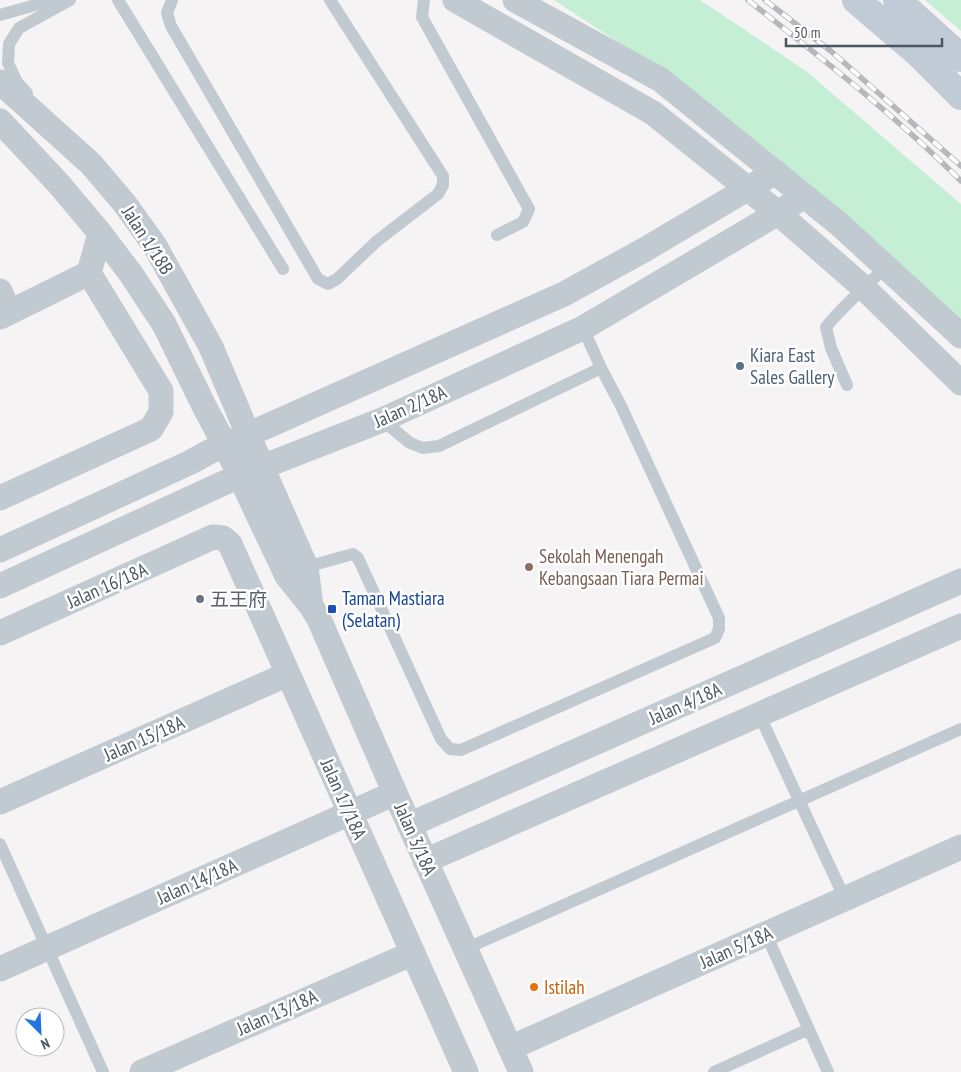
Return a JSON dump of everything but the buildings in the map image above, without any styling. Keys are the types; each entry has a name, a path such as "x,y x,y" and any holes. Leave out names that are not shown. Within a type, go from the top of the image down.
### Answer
{"street":[{"path":"455,0 653,113 778,213 864,288 961,383"},
{"path":"514,0 660,80 839,224 961,336"},
{"path":"856,0 918,53 961,96"},
{"path":"897,0 961,58"},
{"name":"Jalan 1/18B","path":"0,82 91,164 126,204 155,246 212,347 248,434 251,472"},
{"name":"Jalan 1/18B","path":"0,121 58,183 131,274 164,324 225,445 251,472"},
{"name":"Jalan 2/18A","path":"0,550 248,434 564,294 644,250 776,172"},
{"name":"Jalan 2/18A","path":"0,586 251,472 382,420 583,328 804,196"},
{"path":"0,498 151,429 161,412 160,391 89,273 100,233"},
{"path":"3,306 89,273 131,274"},
{"name":"Jalan 3/18A","path":"251,472 306,568 312,606"},
{"name":"Jalan 3/18A","path":"251,472 287,576 312,606 319,619 520,1072"},
{"name":"Jalan 16/18A","path":"0,633 213,537"},
{"name":"Jalan 17/18A","path":"213,537 223,538 230,544 466,1072"},
{"name":"Jalan 4/18A","path":"409,825 961,581"},
{"path":"425,861 961,626"},
{"name":"Jalan 15/18A","path":"0,802 288,674"},
{"path":"742,678 759,714"},
{"name":"Jalan 14/18A","path":"0,969 395,793"},
{"name":"Jalan 5/18A","path":"510,1048 961,847"},
{"name":"Jalan 13/18A","path":"142,1072 413,953"}],"lane":[{"path":"0,15 53,0"},
{"path":"70,0 19,28 9,44 8,63 17,82 91,164"},
{"path":"118,0 283,269"},
{"path":"172,0 167,13 171,26 318,279 328,284 337,279 377,241 438,194 443,185 443,176 330,0"},
{"path":"424,0 422,17 529,209 524,222 497,235"},
{"path":"847,385 831,348 826,327 842,308 886,266"},
{"path":"306,568 353,554 358,558 441,739 450,749 461,750 715,638 720,629 719,618 583,328"},
{"path":"382,420 410,443 423,448 439,446 601,368"},
{"path":"759,714 845,898"},
{"path":"465,949 961,729"},
{"path":"0,844 103,1072"},
{"path":"766,934 828,1072"},
{"path":"714,1072 809,1029"}],"green space":[{"path":"554,0 700,0 806,71 961,204 961,330 668,75"},
{"path":"925,0 961,0 961,31"}],"railway":[{"path":"748,0 884,110 961,181"},
{"path":"765,0 832,52 961,166"}],"place":[{"name":"Kiara East Sales Gallery","path":"740,366"},
{"name":"Sekolah Menengah Kebangsaan Tiara Permai","path":"529,567"},
{"name":"五王府","path":"200,599"},
{"name":"Taman Mastiara (Selatan)","path":"332,609"},
{"name":"Istilah","path":"534,987"}]}
